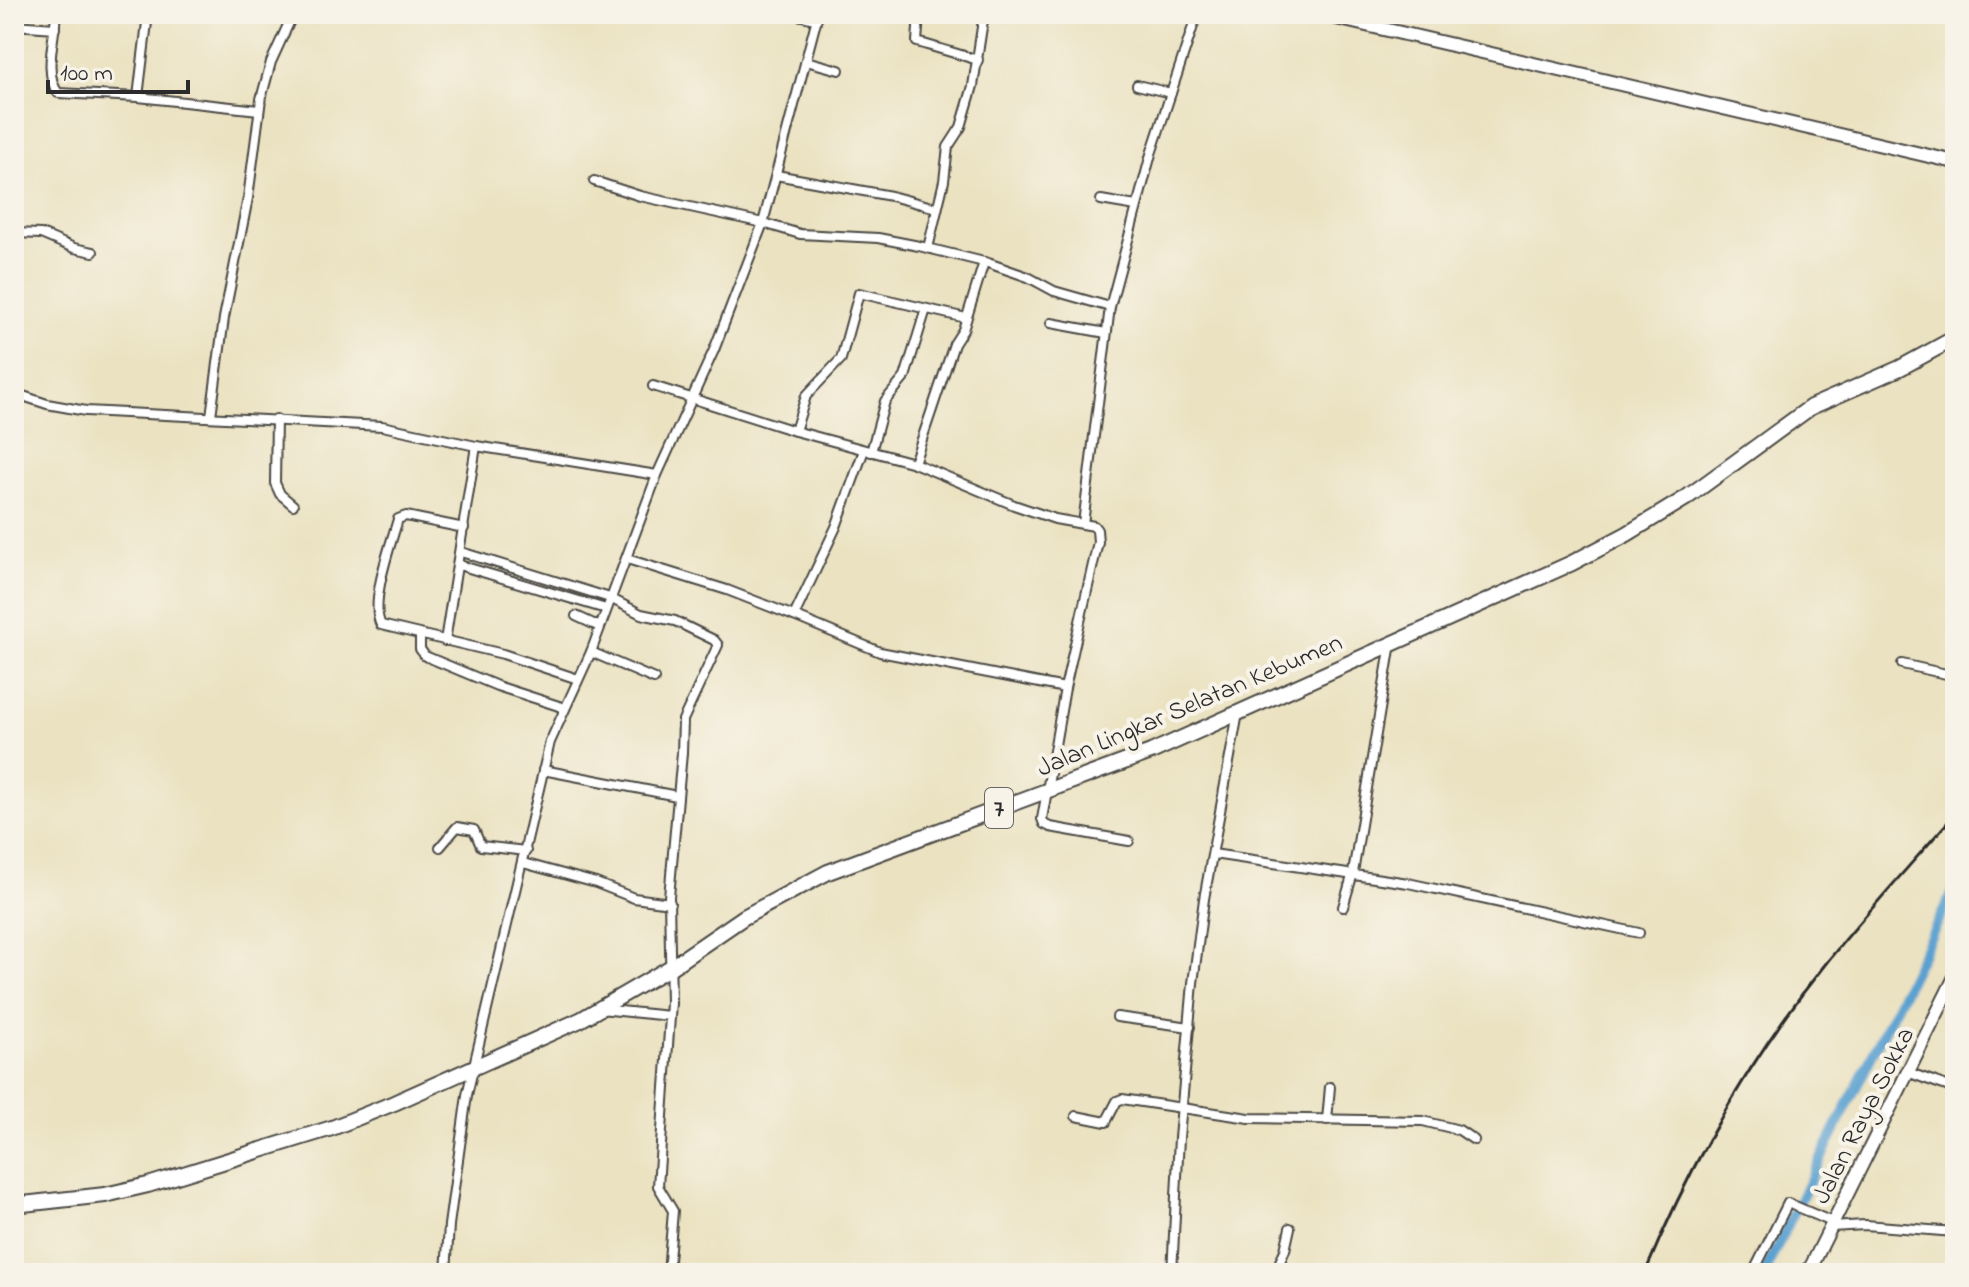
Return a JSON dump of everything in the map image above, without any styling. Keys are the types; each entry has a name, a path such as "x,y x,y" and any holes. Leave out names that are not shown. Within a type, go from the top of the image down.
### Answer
{"highway":[{"name":"Jalan Lingkar Selatan Kebumen","path":"14,1205 105,1195 148,1185 332,1128 472,1070 600,1009 671,967 744,917 821,876 1151,752 1512,591 1627,534 1686,498 1811,407 1900,368 1955,338"}],"street":[{"path":"56,14 51,67 54,88 58,93 138,97 259,110"},
{"path":"138,97 140,59 148,14"},
{"path":"211,416 224,318 248,198 259,110 267,74 293,14"},
{"path":"446,1273 456,1167 472,1070 550,742 591,652 657,475 719,339 763,223 817,17 792,14"},
{"path":"919,14 917,42 978,60"},
{"path":"928,248 944,181 948,147 962,123 978,60 984,14"},
{"path":"1083,524 1110,307 1136,206 1197,14"},
{"path":"1319,14 1955,162"},
{"path":"14,25 55,28"},
{"path":"806,61 839,70"},
{"path":"1137,85 1171,93"},
{"path":"776,175 891,196 936,208"},
{"path":"594,181 640,196 800,234 878,238 928,248 984,262 1076,298 1110,307"},
{"path":"1101,200 1136,206"},
{"path":"14,233 41,234 74,248 93,252"},
{"path":"914,463 984,262"},
{"path":"795,431 806,396 841,359 859,293 966,318"},
{"path":"794,616 836,527 885,401 905,377 926,309"},
{"path":"1051,323 1106,333"},
{"path":"653,386 795,431 914,463 1014,505 1055,519 1094,526 1098,542 1065,688 1042,819 1046,826 1129,841"},
{"path":"14,393 47,404 86,411 358,423 402,429 476,446 657,475"},
{"path":"276,419 275,483 280,494 293,505"},
{"path":"445,641 476,446"},
{"path":"464,528 406,516 398,519 386,561 378,618 381,625 503,654 578,679"},
{"path":"461,552 610,598 641,614 675,621 714,640 718,645 684,715 677,796 670,903 670,1016 658,1186 673,1211 668,1273"},
{"path":"627,559 727,590 880,652 1065,688"},
{"path":"459,565 606,609"},
{"path":"576,616 600,627"},
{"path":"420,636 420,649 425,656 497,686 565,708"},
{"path":"1343,907 1353,873 1391,643"},
{"path":"591,652 654,679"},
{"path":"1902,664 1955,676"},
{"path":"1175,1273 1182,1108 1204,899 1238,713"},
{"path":"543,770 677,796"},
{"path":"440,847 457,827 474,830 481,846 526,851"},
{"path":"1213,854 1353,873 1639,933"},
{"path":"523,863 596,883 634,898 670,903"},
{"name":"Jalan Raya Sokka","path":"1808,1273 1955,977"},
{"path":"600,1009 670,1016"},
{"path":"1117,1017 1190,1027"},
{"path":"1907,1072 1955,1089"},
{"path":"1327,1120 1330,1087"},
{"path":"1076,1116 1106,1122 1119,1099 1249,1118 1423,1121 1446,1126 1474,1140"},
{"path":"1753,1273 1787,1205 1793,1204 1832,1225 1955,1232"},
{"path":"1275,1273 1290,1228"}],"waterway":[{"path":"1764,1273 1955,888"}],"railway":[{"path":"1645,1273 1703,1151 1773,1034 1843,943 1955,814"}]}
